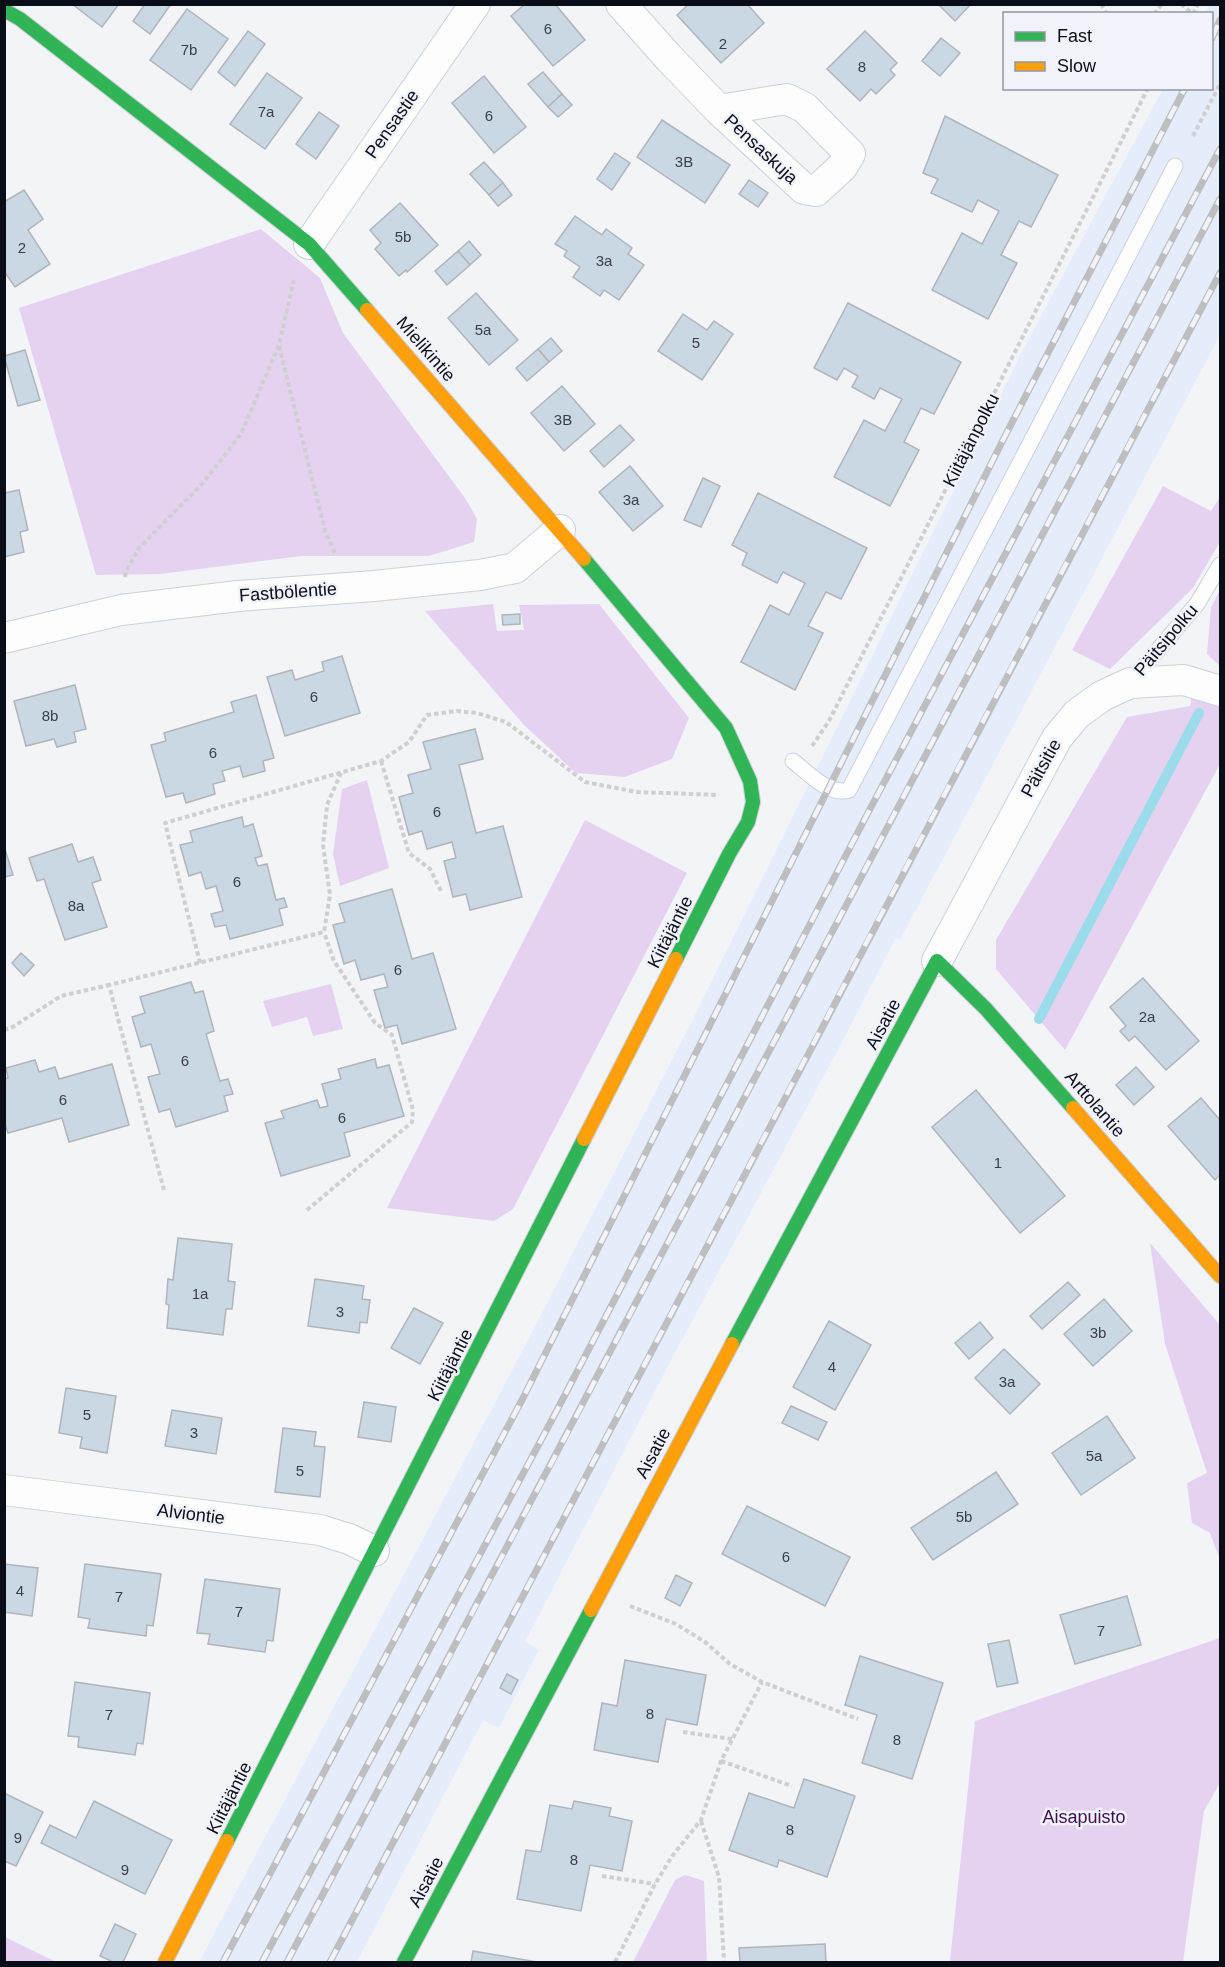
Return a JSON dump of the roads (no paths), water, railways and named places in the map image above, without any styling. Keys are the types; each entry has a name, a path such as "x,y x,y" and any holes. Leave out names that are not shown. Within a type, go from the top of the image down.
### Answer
{"street":[{"name":"Pensastie","path":"309,244 475,4"},
{"name":"Pensaskuja","path":"621,4 719,110"},
{"name":"Mielikintie","path":"17,11 309,244 560,530 726,728 750,781"},
{"name":"Fastbölentie","path":"4,638 121,610 238,596 480,576 515,568 560,530"},
{"name":"Päitsitie","path":"937,962 1057,738 1077,714 1102,696 1130,683 1184,680 1221,691"},
{"name":"Kiitäjäntie","path":"165,1962 729,854 748,822 753,802 750,781"},
{"name":"Arttolantie","path":"937,962 986,1009 1221,1276"},
{"name":"Aisatie","path":"404,1962 937,962"},
{"name":"Alviontie","path":"4,1490 320,1530 349,1539 374,1551"}],"lane":[{"path":"793,761 830,788 843,792 849,790 1175,166"},
{"name":"Päitsipolku","path":"1130,683 1197,604 1221,566"}],"waterway":[{"path":"1039,1019 1199,713"}],"railway":[{"path":"1213,36 1220,20"},
{"path":"223,1962 523,1398 1005,436 1184,90"},
{"path":"262,1962 555,1414 870,809 1220,149"},
{"path":"287,1962 1220,199"},
{"path":"330,1962 1220,273"}],"park label":[{"name":"Aisapuisto","path":"1084,1817"}]}
